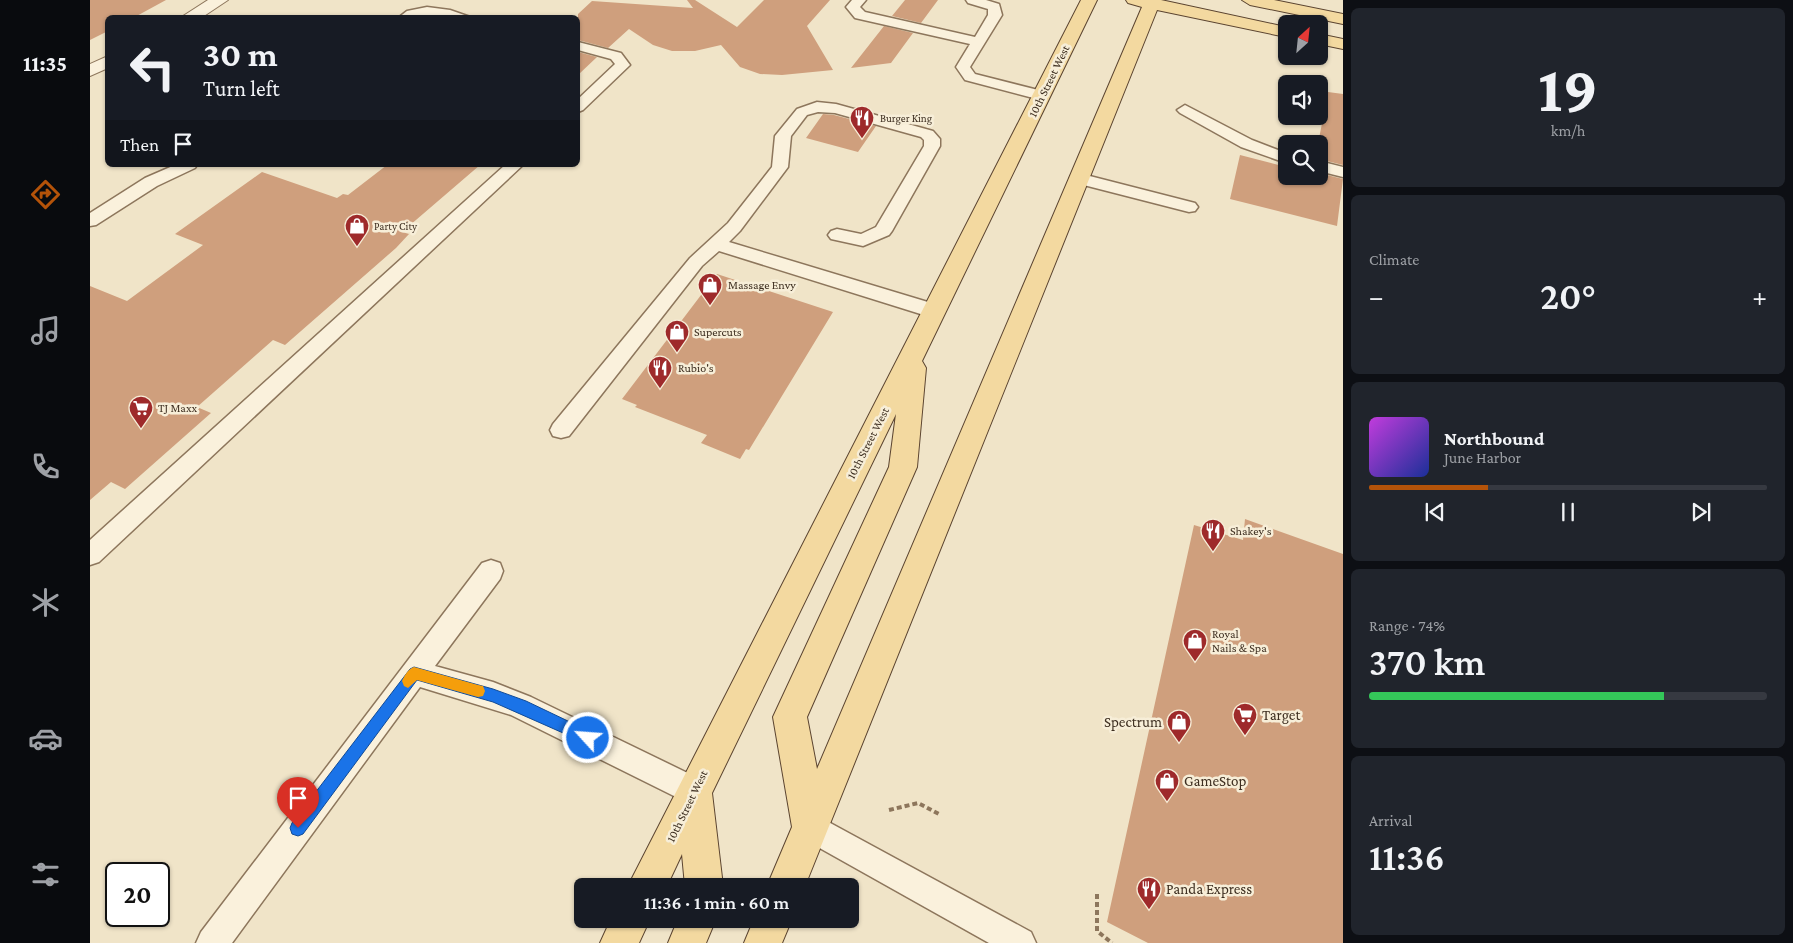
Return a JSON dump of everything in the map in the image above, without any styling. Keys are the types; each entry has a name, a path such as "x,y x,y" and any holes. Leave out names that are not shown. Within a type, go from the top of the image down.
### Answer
{"main road":[{"name":"10th Street West","path":"651,878 1089,0"},
{"path":"1132,0 1152,2 1278,30"},
{"path":"1250,0 1343,19"},
{"path":"789,878 1152,2"},
{"path":"1328,41 1343,44"},
{"path":"810,827 790,717 903,467 916,349"},
{"path":"694,792 703,878"},
{"path":"619,943 626,928"},
{"path":"687,943 693,928"},
{"path":"763,943 769,928"}],"street":[{"path":"193,15 220,0"},
{"path":"90,71 105,63"}],"lane":[{"path":"858,0 853,7 860,14 980,42"},
{"path":"973,0 994,7 995,15 980,42 963,66 970,77 1041,95"},
{"path":"409,15 414,12 435,9 456,15"},
{"path":"580,47 616,56 623,65 580,105"},
{"path":"561,430 696,262 734,227 780,167 783,136 802,112 816,107 836,108 917,129 927,134 932,139 932,146 883,231 863,240 837,235"},
{"path":"1185,110 1221,128 1258,150 1278,156"},
{"path":"1221,128 1278,143"},
{"path":"90,221 150,182 184,167"},
{"path":"90,555 513,167"},
{"path":"1328,168 1343,172"},
{"path":"1078,178 1189,207"},
{"path":"716,244 934,311"},
{"path":"212,943 491,571"},
{"path":"414,673 493,695 521,706 694,792"},
{"path":"810,827 1020,943"}],"path":[{"path":"889,810 918,803 941,815"},
{"path":"1097,894 1097,932 1112,943"}],"building":[{"path":"90,0 166,0 138,15 105,15 105,32 90,40"},
{"path":"687,0 695,0 737,27 764,0 830,0 807,26 833,70 782,75 760,74 740,67 721,45 695,51 672,51 653,45 629,29 608,48 580,41 580,15 578,14 592,1 693,8"},
{"path":"905,0 938,0 921,23 892,16"},
{"path":"884,26 913,33 891,63 851,68"},
{"path":"580,53 597,57 580,73"},
{"path":"1328,92 1343,94 1343,165 1328,161 1328,135 1320,135 1322,125 1328,125"},
{"path":"823,114 876,126 858,152 806,138"},
{"path":"1240,155 1278,165 1278,185 1328,185 1328,175 1343,179 1337,226 1230,199"},
{"path":"384,167 478,167 402,232 409,234 396,248 285,345 273,340 197,407 211,413 125,489 111,482 90,500 90,286 127,301 203,245 175,234 262,172 337,198 343,194 348,195"},
{"path":"717,274 833,312 749,450 746,449 740,459 701,443 707,435 635,407 637,405 622,399"},
{"name":"Target","path":"1245,519 1343,554 1343,943 1148,943 1107,922 1194,525 1243,540"}],"slow traffic":[{"path":"408,681 414,673 478,691"}],"place":[{"name":"Burger King","path":"862,139"},
{"name":"Party City","path":"357,247"},
{"name":"Massage Envy","path":"710,306"},
{"name":"Supercuts","path":"677,353"},
{"name":"Rubio's","path":"660,389"},
{"name":"TJ Maxx","path":"141,429"},
{"name":"Shakey's","path":"1213,552"},
{"name":"Royal Nails & Spa","path":"1195,662"},
{"name":"Target","path":"1245,736"},
{"name":"Spectrum","path":"1179,743"},
{"name":"GameStop","path":"1167,802"},
{"name":"Panda Express","path":"1149,910"}],"route":[{"path":"298,828 414,673 493,695 521,706 588,738"}]}
